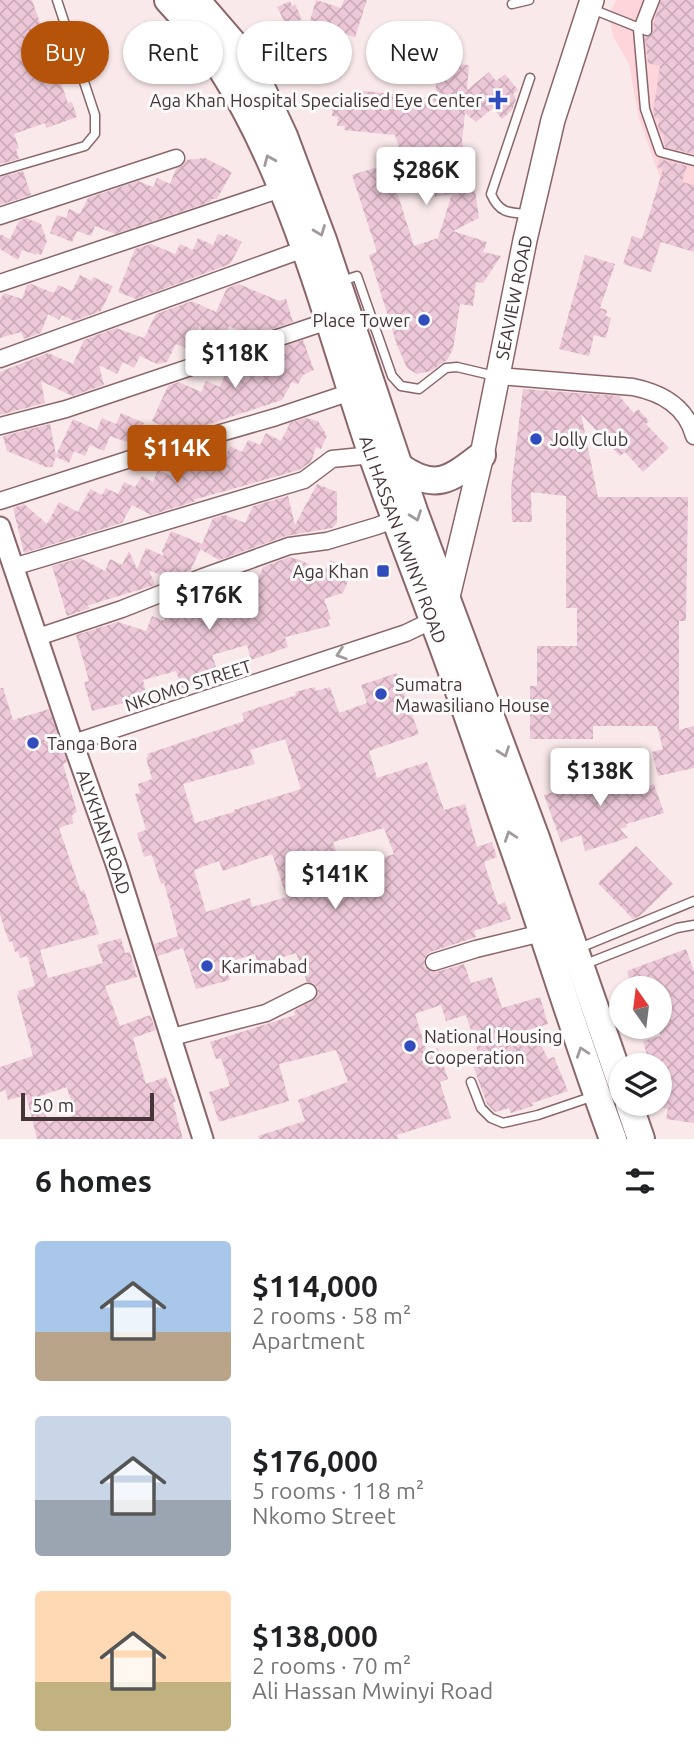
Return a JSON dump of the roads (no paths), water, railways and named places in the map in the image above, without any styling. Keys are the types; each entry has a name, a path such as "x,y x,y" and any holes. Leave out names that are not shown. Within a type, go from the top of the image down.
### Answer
{"highway":[{"name":"ALI HASSAN MWINYI ROAD","path":"168,0 191,24 220,64 263,147 281,189 304,249 395,519 441,610 578,958 611,1053"},
{"name":"ALI HASSAN MWINYI ROAD","path":"196,0 240,51 262,89 288,148 338,283 400,467 441,610 542,933 613,1139"},
{"path":"400,467 423,480 444,480 482,455"},
{"path":"633,1116 641,1139"}],"main road":[{"name":"SEAVIEW ROAD","path":"441,610 482,455 553,120 589,3"}],"street":[{"path":"0,216 176,158"},
{"path":"0,283 281,189"},
{"path":"0,359 304,249"},
{"path":"0,426 66,410 328,321"},
{"path":"498,376 654,391 679,409 687,419 694,436"},
{"path":"0,501 351,392"},
{"path":"13,568 304,480 332,459 372,455"},
{"path":"38,637 122,609 289,546 327,541 395,519"},
{"name":"ALYKHAN ROAD","path":"0,527 117,867 203,1139"},
{"name":"NKOMO STREET","path":"73,743 393,637 441,610"},
{"path":"434,962 542,933"},
{"path":"172,1037 266,1013 308,992"}],"lane":[{"path":"0,171 85,146 95,134 95,116 57,0"},
{"path":"512,4 529,0"},
{"path":"649,0 638,29 645,109 660,152 694,161"},
{"path":"589,3 638,29 647,31 647,20 655,0"},
{"path":"530,78 491,194 494,202 508,213 531,214"},
{"path":"338,283 357,276 391,376 401,386 419,389 446,368 457,367 498,376"},
{"path":"578,958 694,901"},
{"path":"578,958 694,925"},
{"path":"471,1082 481,1108 491,1118 503,1123 538,1115 597,1095"}],"place":[{"name":"Aga Khan Hospital Specialised Eye Center","path":"498,100"},
{"name":"Place Tower","path":"424,320"},
{"name":"Jolly Club","path":"536,439"},
{"name":"Aga Khan","path":"383,571"},
{"name":"Sumatra Mawasiliano House","path":"381,694"},
{"name":"Tanga Bora","path":"33,743"},
{"name":"Karimabad","path":"207,966"},
{"name":"National Housing Cooperation","path":"410,1046"}]}
